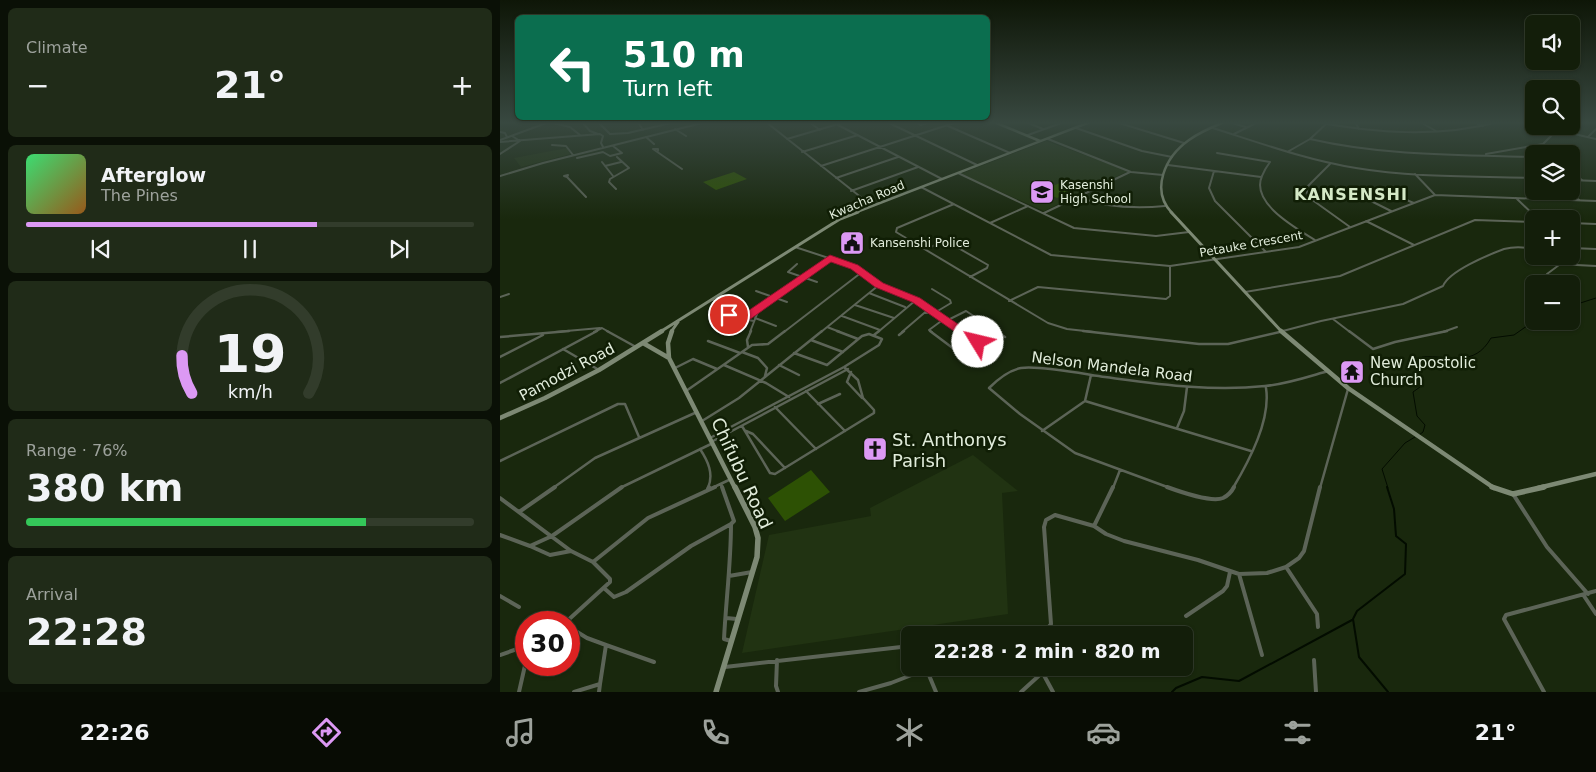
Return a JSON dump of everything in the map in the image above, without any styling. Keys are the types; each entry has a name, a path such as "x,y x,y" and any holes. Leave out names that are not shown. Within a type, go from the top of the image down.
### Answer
{"main road":[{"name":"Kwacha Road","path":"643,343 840,219 1007,154"},
{"path":"1174,154 1163,175 1160,193 1165,206 1281,331 1348,388 1494,488 1513,494 1596,474"},
{"path":"669,358 667,347 670,334 683,317"},
{"name":"Pamodzi Road","path":"500,418 599,370 643,343"},
{"name":"Chifubu Road","path":"643,343 669,358 675,368 732,479 758,538 758,557 754,572 716,692"}],"street":[{"path":"577,158 593,154"},
{"path":"662,154 682,170"},
{"path":"805,154 872,206"},
{"path":"821,166 858,154"},
{"path":"896,154 942,179"},
{"path":"953,154 977,166"},
{"path":"1088,154 1132,172 1163,175"},
{"path":"1156,154 1172,157"},
{"path":"1225,154 1270,162 1261,177 1261,194 1265,202 1291,225 1315,240"},
{"path":"1300,154 1330,163 1374,171 1525,178"},
{"path":"1459,154 1525,157"},
{"path":"1477,155 1481,154"},
{"path":"500,176 572,155"},
{"path":"836,178 900,156"},
{"path":"616,189 609,181 613,176 629,168 617,157"},
{"path":"605,166 622,161"},
{"path":"602,162 613,176"},
{"path":"1330,163 1308,187 1307,193 1321,207 1350,227"},
{"path":"1168,165 1261,177"},
{"path":"851,191 919,167"},
{"path":"1214,170 1209,188 1215,201 1266,252"},
{"path":"1044,213 1132,172"},
{"path":"958,173 1078,228 1156,236 1189,232"},
{"path":"1415,174 1435,195"},
{"path":"567,177 586,197"},
{"path":"1582,180 1596,181"},
{"name":"Petauke Crescent","path":"922,187 1051,255 1170,266 1299,247 1435,195 1596,201"},
{"path":"1392,212 1369,201 1365,198 1365,194 1370,191 1388,193 1414,203"},
{"path":"1078,197 1102,206 1138,208 1165,206"},
{"path":"1516,198 1529,210"},
{"path":"954,204 896,230 1039,319 1067,329 1189,343 1228,344 1403,304 1443,286 1446,279 1473,263 1504,249 1525,248"},
{"path":"990,223 1028,206"},
{"path":"1244,292 1340,276 1475,220 1525,222"},
{"path":"1366,221 1414,245"},
{"path":"1580,223 1596,224"},
{"path":"925,249 946,241 988,265 987,268 970,276"},
{"path":"795,247 850,265 879,285 916,300 936,312 989,351"},
{"path":"1580,248 1596,249"},
{"path":"738,319 745,318 759,309 830,258"},
{"path":"797,264 788,272 817,282"},
{"path":"1547,274 1557,265"},
{"path":"1576,265 1596,266"},
{"path":"1009,301 1038,287 1166,299 1170,296 1170,266"},
{"path":"686,391 748,347 754,344 768,344 862,272"},
{"path":"702,421 730,404 879,285"},
{"path":"925,313 936,312 951,301 932,289"},
{"path":"756,291 787,302"},
{"path":"870,293 906,307"},
{"path":"500,297 509,294"},
{"path":"712,300 726,314 738,319 754,320 776,326"},
{"path":"874,335 916,300"},
{"path":"855,304 894,318"},
{"path":"899,335 930,308"},
{"path":"748,347 747,340 759,309"},
{"path":"974,364 929,330 966,311 1005,337"},
{"path":"842,316 880,330"},
{"path":"1333,319 1373,349 1395,342 1438,334 1457,326"},
{"path":"826,327 858,340"},
{"path":"500,338 582,328 602,328 636,347"},
{"path":"500,383 602,328"},
{"path":"959,353 996,331"},
{"path":"500,357 545,334"},
{"path":"530,546 552,536 626,484 700,449 760,413 844,367 879,344 882,340 874,335 865,334 829,364 824,365 794,353"},
{"path":"708,340 758,358 766,366 764,377"},
{"path":"811,340 843,352"},
{"path":"563,349 599,370"},
{"path":"675,368 693,359 717,369"},
{"path":"724,365 760,380 790,398"},
{"path":"779,365 799,375"},
{"path":"844,367 849,370 860,384 863,398"},
{"name":"Nelson Mandela Road","path":"1266,388 1268,401 1265,419 1236,486 1223,498 1217,499 1187,494 1075,453 1042,431 990,390 990,386 1008,373 1020,368 1187,388 1228,390 1266,388 1292,383 1328,371"},
{"path":"712,441 742,426 760,413 806,391 817,383 849,370"},
{"path":"742,426 766,464 770,474 775,474 874,413 874,410 847,382 849,370"},
{"path":"1042,431 1085,401 1091,375"},
{"path":"1176,428 1184,411 1187,388"},
{"path":"1050,626 1051,624 1044,523 1055,515 1094,526 1106,534 1124,541 1198,560 1239,574 1267,573 1286,567 1299,558 1304,551 1348,388"},
{"path":"806,391 845,431"},
{"path":"818,404 840,394"},
{"path":"1085,401 1251,451"},
{"path":"500,461 618,404 625,404 639,437"},
{"path":"776,407 816,449"},
{"path":"519,512 595,458 698,412"},
{"path":"746,431 753,434 785,468"},
{"path":"700,449 710,470 711,483 708,490"},
{"path":"1094,526 1120,470"},
{"path":"593,562 648,518 732,479"},
{"path":"721,484 734,521 731,524 731,561 726,591 724,639 732,641"},
{"path":"1513,494 1551,553 1586,595 1596,614"},
{"path":"500,498 572,551 593,562 610,579 605,589 579,611"},
{"path":"605,589 610,596 614,597 626,592 691,546 731,524"},
{"path":"500,535 553,557 572,551"},
{"path":"1286,567 1317,614 1318,627"},
{"path":"729,576 754,572"},
{"path":"1186,616 1223,591 1227,586 1230,572"},
{"path":"1239,574 1262,655"},
{"path":"1544,692 1504,619 1506,615 1518,610 1586,595 1596,591"},
{"path":"500,596 519,606"},
{"path":"726,618 740,619"},
{"path":"580,634 654,662"},
{"path":"599,692 606,645"},
{"path":"724,667 901,647"},
{"path":"500,654 515,649"},
{"path":"777,660 776,686 778,692"},
{"path":"1314,660 1316,692"},
{"path":"519,692 523,676"},
{"path":"859,692 908,676"},
{"path":"930,676 936,692"},
{"path":"1021,692 1039,676"},
{"path":"1045,676 1053,692"},
{"path":"574,692 600,684"}],"shaded area":[{"path":"534,154 569,154 521,167 514,158"},
{"name":"Kasenshi High School","path":"1012,154 1082,154 1128,171 1044,211 961,174"},
{"path":"973,455 1018,491 1002,493 1008,614 926,626 901,626 901,630 742,653 769,535 871,516 870,508"}],"green space":[{"path":"734,172 747,179 716,190 703,182"},
{"path":"1066,180 1081,187 1057,198 1042,191"},
{"path":"811,470 830,492 785,521 768,498"}],"waterway":[{"path":"1580,303 1596,298"},
{"path":"1419,435 1423,432 1425,425 1417,416 1413,392 1420,387 1415,364 1422,357 1469,357 1484,347 1491,338 1514,335 1525,327"},
{"path":"1388,488 1382,469 1405,443 1415,437"},
{"path":"1387,487 1394,509 1396,536 1406,544 1405,574 1357,611 1353,619 1359,657 1388,692"},
{"path":"1172,692 1176,688 1202,677 1239,681 1352,620"}],"place":[{"name":"Kasenshi High School","path":"1042,192"},
{"name":"Kansenshi Police","path":"852,243"},
{"name":"New Apostolic Church","path":"1352,372"},
{"name":"St. Anthonys Parish","path":"875,449"}],"district":[{"name":"KANSENSHI","path":"1351,194"}],"route":[{"path":"729,315 736,319 745,318 830,258 855,267 879,285 916,300 978,342"}]}
